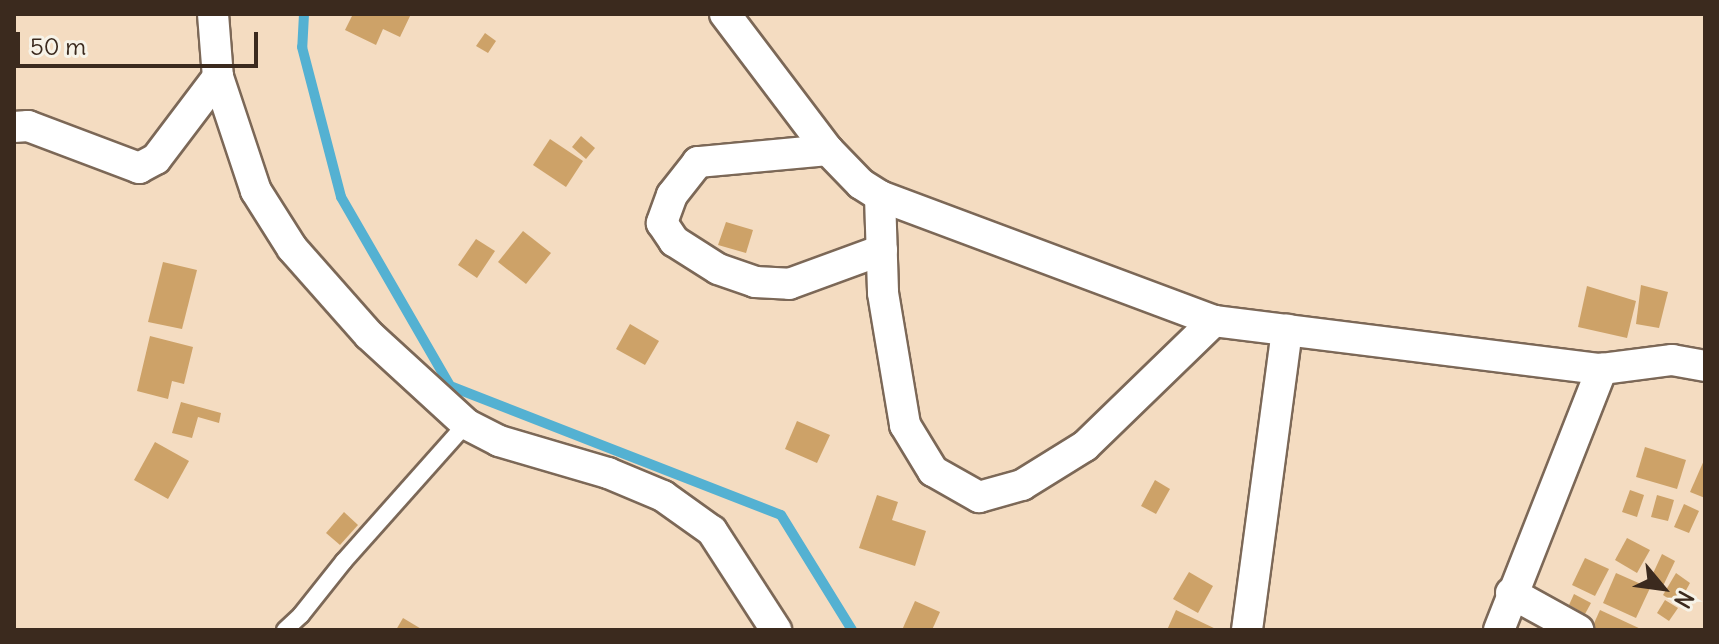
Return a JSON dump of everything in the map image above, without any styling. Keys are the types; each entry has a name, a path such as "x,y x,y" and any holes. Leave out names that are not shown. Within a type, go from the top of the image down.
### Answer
{"street":[{"path":"213,14 218,77 256,191 292,248 369,335 466,424 511,445 608,473 663,496 712,531 776,630"},
{"path":"725,14 828,150 861,184 880,196 1214,321 1602,369 1672,360 1705,366"},
{"path":"14,127 28,126 139,168 156,159 218,77"},
{"path":"828,150 698,162 672,195 662,223 674,241 718,269 755,282 789,284 882,250"},
{"path":"880,196 883,293 905,425 933,471 979,497 1022,485 1085,446 1214,321"},
{"path":"1247,630 1287,330"},
{"path":"1499,630 1511,593 1602,369"},
{"path":"1511,593 1578,630"}],"lane":[{"path":"285,630 466,424"}],"building":[{"path":"353,14 411,14 400,37 383,29 376,45 345,30"},
{"path":"485,33 496,41 488,53 476,46"},
{"path":"581,136 595,148 586,159 572,147"},
{"path":"550,139 583,161 566,187 533,165"},
{"path":"726,222 753,230 746,253 718,245"},
{"path":"523,231 551,253 526,284 498,262"},
{"path":"476,239 495,251 477,278 458,265"},
{"path":"163,262 197,270 182,329 148,322"},
{"path":"1641,285 1668,292 1659,328 1636,324"},
{"path":"1587,286 1636,301 1627,338 1578,327"},
{"path":"630,324 659,341 645,365 616,349"},
{"path":"150,336 193,347 184,384 172,381 168,399 137,391"},
{"path":"181,402 221,413 219,423 198,417 192,438 172,433"},
{"path":"797,421 830,435 817,463 785,449"},
{"path":"155,442 189,461 168,499 134,480"},
{"path":"1645,447 1686,460 1677,489 1636,477"},
{"path":"1705,458 1705,498 1690,492"},
{"path":"1155,480 1170,489 1156,514 1141,506"},
{"path":"1630,490 1644,495 1637,517 1622,512"},
{"path":"877,495 898,502 892,520 926,531 915,566 859,548"},
{"path":"1657,495 1674,500 1668,521 1651,517"},
{"path":"1684,504 1699,511 1689,533 1674,527"},
{"path":"344,512 358,525 340,545 326,533"},
{"path":"1627,538 1650,550 1637,573 1615,560"},
{"path":"1662,554 1675,561 1663,586 1650,580"},
{"path":"1585,558 1609,569 1595,596 1572,585"},
{"path":"1189,572 1213,586 1198,613 1173,599"},
{"path":"1616,573 1650,588 1636,618 1603,603"},
{"path":"1676,573 1690,583 1678,605 1663,595"},
{"path":"1574,594 1591,603 1585,614 1569,605"},
{"path":"1665,600 1678,608 1669,621 1657,613"},
{"path":"915,601 940,612 932,630 902,630"},
{"path":"1176,610 1218,630 1167,630"},
{"path":"1600,610 1643,630 1591,630"},
{"path":"403,618 423,630 396,630"}],"waterway":[{"path":"304,14 302,47 341,197 450,386 781,515 852,630"}]}
